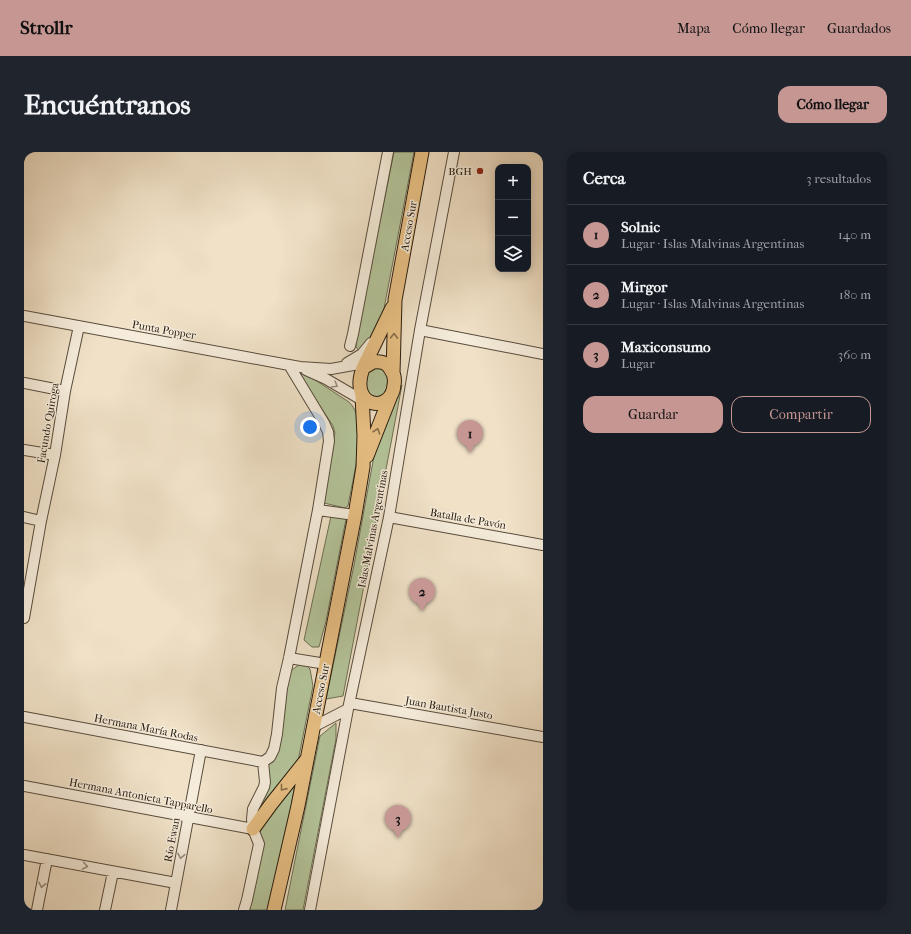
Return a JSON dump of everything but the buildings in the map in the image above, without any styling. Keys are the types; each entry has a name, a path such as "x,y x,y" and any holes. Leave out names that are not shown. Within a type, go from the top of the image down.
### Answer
{"main road":[{"name":"Acceso Sur","path":"393,372 395,300 422,152"},
{"name":"Acceso Sur","path":"367,364 395,300"},
{"path":"382,362 393,372 394,381 392,393 389,398 374,404 365,399 360,385 367,364 382,362"},
{"name":"Acceso Sur","path":"363,467 392,393"},
{"name":"Acceso Sur","path":"275,910 308,758 355,514 363,467 365,399"},
{"path":"253,829 308,758"}],"street":[{"path":"350,346 388,152"},
{"name":"Islas Malvinas Argentinas","path":"310,910 349,706 389,517 420,330 454,152"},
{"name":"Punta Popper","path":"24,316 300,367 332,369 367,364"},
{"path":"332,369 362,354 384,325"},
{"name":"Facundo Quiroga","path":"24,618 27,585 55,455 65,391 79,326"},
{"path":"420,330 543,354"},
{"path":"244,910 259,844 253,829 253,809 264,787 263,762 270,757 274,750 282,688 318,510 329,441 328,432 324,423 289,365"},
{"name":"Punta Popper","path":"300,367 365,399"},
{"path":"24,383 65,391"},
{"path":"24,450 55,455"},
{"path":"318,510 355,514"},
{"path":"24,517 41,521"},
{"name":"Batalla de Pavón","path":"389,517 543,544"},
{"path":"289,658 326,664"},
{"path":"313,726 349,706"},
{"name":"Juan Bautista Justo","path":"349,706 543,737"},
{"name":"Hermana María Rodas","path":"24,717 263,762"},
{"name":"Río Ewan","path":"171,910 201,750"},
{"name":"Hermana Antonieta Tapparello","path":"24,786 253,829"},
{"path":"24,855 176,883"},
{"path":"37,910 47,859"},
{"path":"105,910 113,872"}],"green space":[{"path":"394,152 414,152 382,319 361,353 356,347 357,334"},
{"path":"370,368 384,368 389,378 386,391 382,395 374,398 366,392 365,376"},
{"path":"298,372 309,376 349,402 355,411 359,436 358,451 348,506 345,508 324,503 323,501 335,433 333,426"},
{"path":"402,385 343,696 326,699 354,565 378,434"},
{"path":"331,516 346,519 326,621 319,647 312,647 304,640"},
{"path":"300,664 307,666 310,669 313,686 297,766 256,818 266,771 268,764 273,762 278,740 287,678 292,670"},
{"path":"336,723 336,739 303,910 285,910 320,736"},
{"path":"296,779 282,858 268,910 248,910 259,830"}],"place":[{"name":"BGH","path":"480,171"},
{"name":"Solnic","path":"470,453"},
{"name":"Mirgor","path":"422,611"},
{"name":"Maxiconsumo","path":"398,838"}]}
